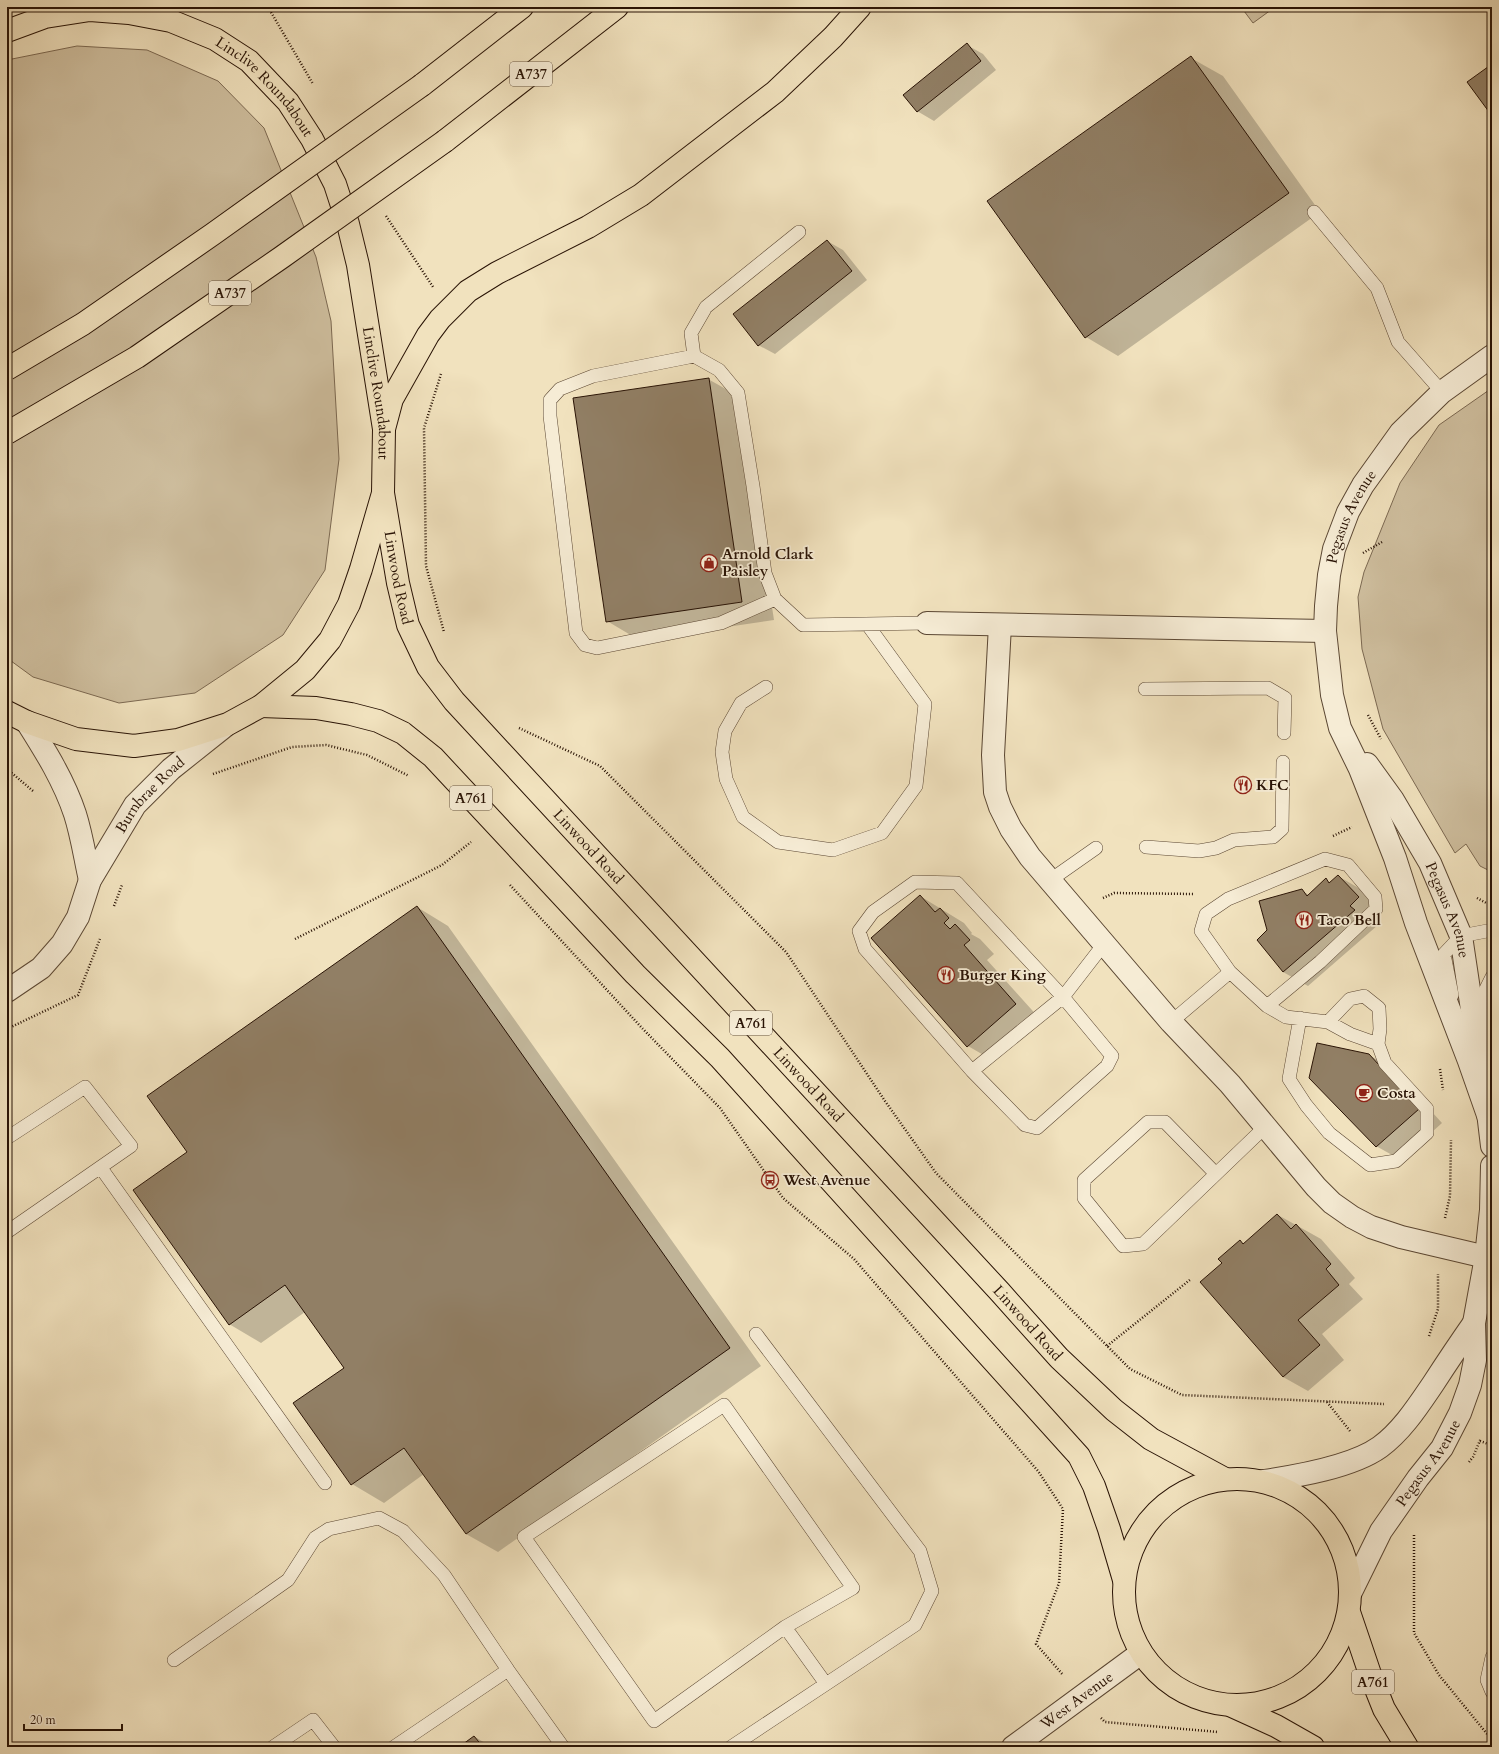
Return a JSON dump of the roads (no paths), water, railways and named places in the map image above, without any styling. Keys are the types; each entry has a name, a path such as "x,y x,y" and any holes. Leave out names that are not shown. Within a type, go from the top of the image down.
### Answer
{"main road":[{"path":"7,369 83,324 213,234 422,85 522,7"},
{"name":"A737","path":"7,433 137,357 282,257 445,141 617,7"},
{"path":"384,429 392,399 428,335 449,310 468,291 497,273 588,227 641,195 775,92 833,37 860,7"},
{"name":"Linclive Roundabout","path":"7,31 45,17 96,9 172,21 215,39 249,61 288,102 312,139 335,184 348,224 358,265 384,429 383,493 361,569 349,604 330,640 305,670 261,706 228,724 178,740 134,746 76,739 27,722 7,712"},
{"path":"7,19 45,17"},
{"name":"Linwood Road","path":"383,493 398,584 408,625 428,667 454,701 1000,1292 1059,1358 1114,1410 1151,1439 1225,1479"},
{"name":"A761","path":"261,706 316,708 351,714 378,722 403,733 433,757 635,974 720,1058 1079,1456 1094,1486 1109,1529 1124,1580"},
{"path":"1232,1706 1268,1701 1301,1686 1328,1661 1345,1628 1350,1602 1345,1556 1328,1523 1299,1497 1264,1481 1225,1479 1188,1490 1156,1512 1134,1543 1124,1580 1127,1618 1142,1654 1166,1680 1197,1698 1232,1706 1276,1726 1313,1747"},
{"name":"A761","path":"1350,1602 1370,1674 1384,1709 1407,1747"}],"street":[{"name":"Pegasus Avenue","path":"1489,1118 1416,923 1395,858 1360,770 1340,728 1332,696 1325,631 1329,574 1334,549 1348,512 1363,485 1402,432 1442,392 1492,356"},
{"path":"927,623 1325,631"},
{"path":"1000,625 993,755 995,792 1000,807 1011,829 1030,857 1171,1022 1230,1084 1316,1187 1332,1203 1371,1227 1401,1237 1486,1257"},
{"path":"27,722 49,757 66,790 80,834 90,880"},
{"name":"Burnbrae Road","path":"7,991 41,968 62,944 78,917 90,880 135,805 171,769 228,724"},
{"name":"Pegasus Avenue","path":"1340,728 1393,800 1430,863 1460,936 1489,1118 1492,1146"},
{"name":"Pegasus Avenue","path":"1350,1602 1381,1531 1418,1478 1442,1448 1460,1413 1470,1385 1475,1360 1474,1323 1486,1257 1491,1210 1492,1166"},
{"name":"Pegasus Avenue","path":"1264,1481 1299,1476 1351,1461 1380,1447 1402,1427 1474,1323"},
{"name":"West Avenue","path":"1013,1747 1142,1654"}],"lane":[{"path":"1314,212 1377,288 1398,342 1442,392"},
{"path":"694,356 691,333 706,307 799,232"},
{"path":"775,599 721,623 597,648 585,645 576,633 550,416 550,400 560,389 593,376 694,356 719,370 738,393 765,573 775,599 802,625 927,623"},
{"path":"766,687 741,703 725,731 722,752 726,779 743,817 778,842 833,850 882,833 916,786 925,704 867,624"},
{"path":"1145,689 1268,688 1285,698 1284,733"},
{"path":"1146,846 1199,851 1216,848 1234,840 1274,837 1282,829 1283,762"},
{"path":"1049,881 1096,848"},
{"path":"1267,1006 1320,962 1376,909 1374,897 1348,865 1325,859 1228,900 1206,914 1201,931 1230,972 1267,1006 1286,1017 1328,1022 1350,1034 1378,1044"},
{"path":"915,882 957,883 1063,997 1112,1056 1107,1066 1037,1128 1025,1125 972,1071 865,949 859,931 873,912 915,882"},
{"path":"1463,1046 1444,954 1460,936 1492,930"},
{"path":"972,1071 1063,997 1104,944"},
{"path":"1171,1022 1230,972"},
{"path":"1489,1118 1483,995 1492,977"},
{"path":"1300,1018 1289,1079 1306,1105 1329,1133 1370,1165 1396,1161 1427,1133 1427,1109 1385,1063 1378,1044 1380,1028 1379,1008 1364,996 1350,999 1328,1022"},
{"path":"7,1138 84,1087 131,1146 7,1232"},
{"path":"1216,1174 1165,1122 1148,1122 1084,1180 1084,1198 1123,1246 1143,1244 1216,1174 1266,1126"},
{"path":"101,1168 325,1483"},
{"path":"731,1747 915,1625 932,1591 920,1551 756,1334"},
{"path":"724,1405 853,1588 785,1627 654,1721 524,1537 724,1405"},
{"path":"174,1660 288,1580 315,1538 330,1529 379,1518 403,1531 444,1575 508,1670 563,1747"},
{"path":"785,1627 826,1684"},
{"path":"1492,1656 1487,1680 1492,1692"},
{"path":"394,1747 508,1670"},
{"path":"273,1747 313,1720 334,1747"}],"place":[{"name":"Arnold Clark Paisley","path":"709,563"},
{"name":"KFC","path":"1243,785"},
{"name":"Taco Bell","path":"1304,920"},
{"name":"Burger King","path":"946,975"},
{"name":"Costa","path":"1364,1093"},
{"name":"West Avenue","path":"770,1180"}]}
